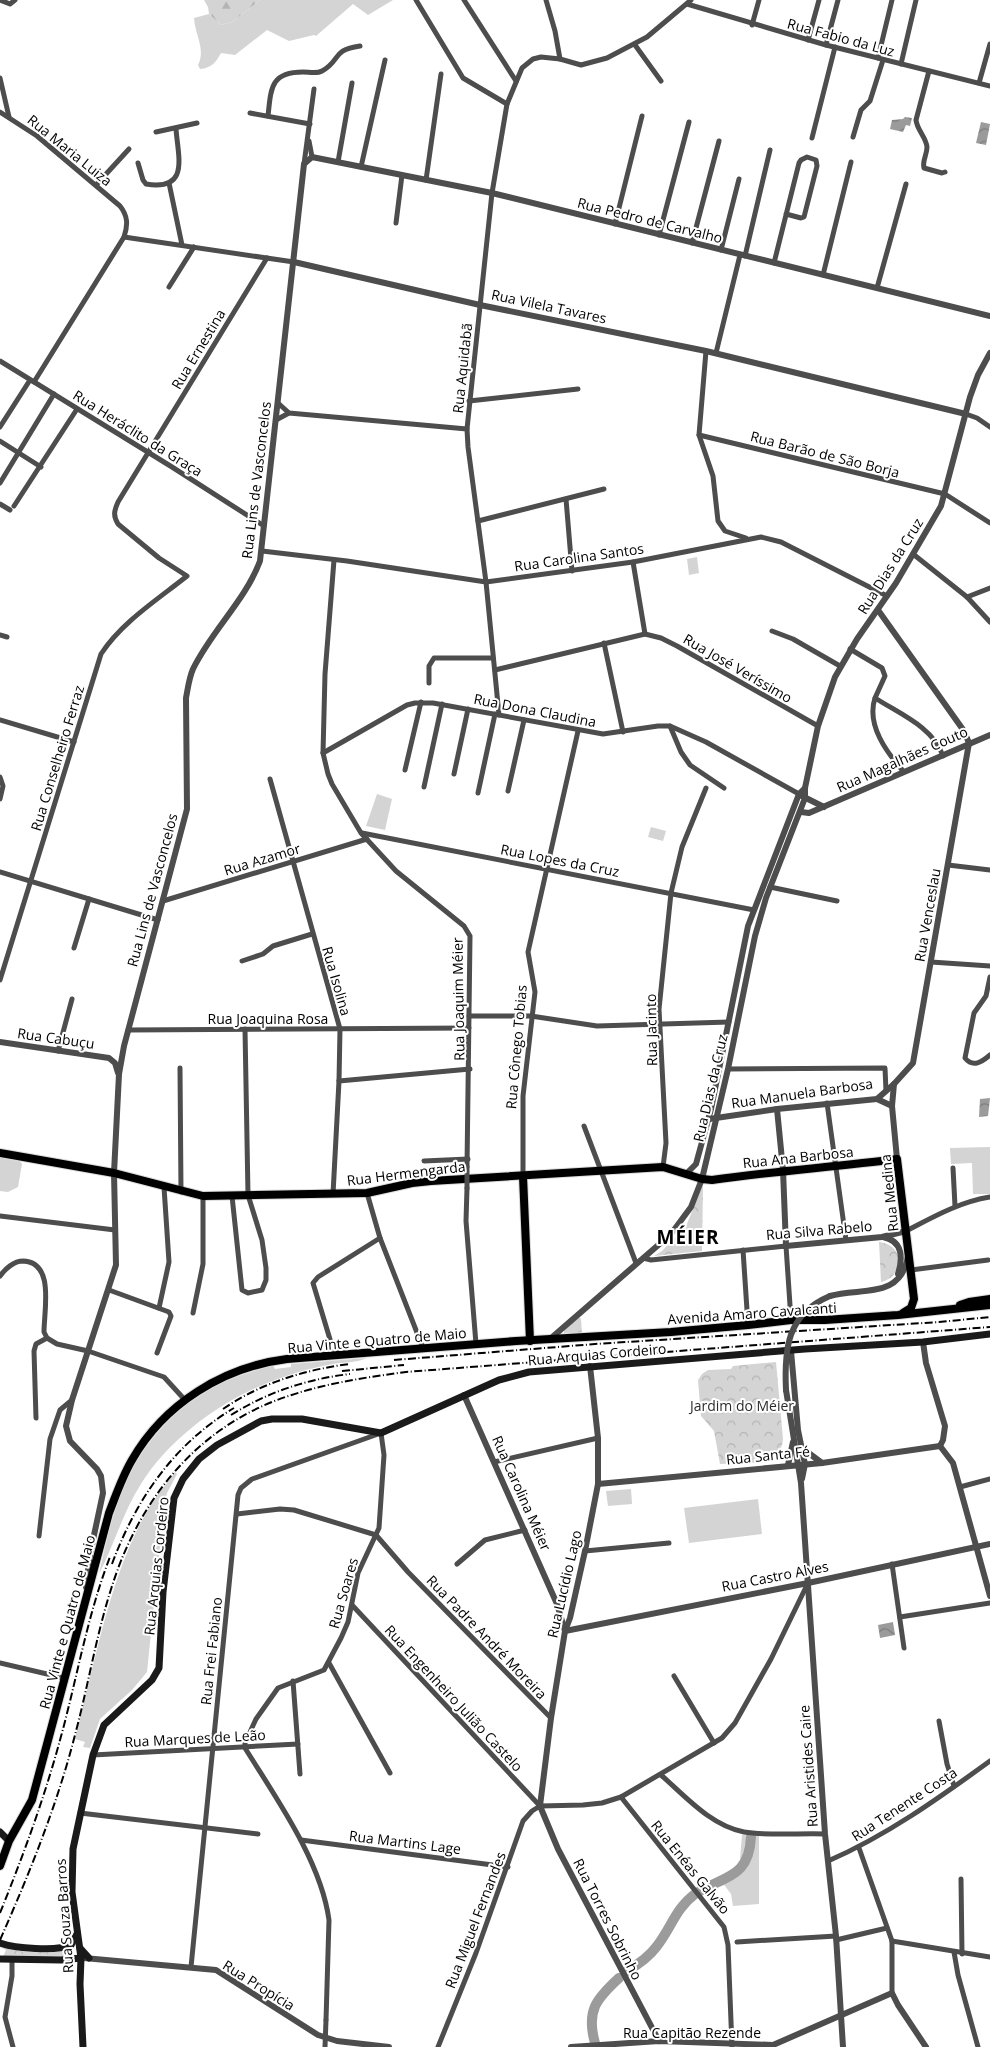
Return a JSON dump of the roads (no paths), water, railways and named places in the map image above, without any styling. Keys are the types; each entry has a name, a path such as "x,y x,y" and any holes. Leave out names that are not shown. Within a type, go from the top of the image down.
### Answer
{"main road":[{"name":"Rua Hermengarda","path":"0,1153 114,1173 181,1192 203,1196 367,1193 412,1183 431,1181 602,1169 663,1167 702,1179"},
{"name":"Rua Ana Barbosa","path":"702,1179 712,1180 782,1170 834,1167 897,1159"},
{"name":"Rua Medina","path":"897,1159 914,1299"},
{"name":"Rua Cônego Tobias","path":"523,1176 530,1340"},
{"path":"914,1299 921,1307 935,1311"},
{"path":"898,1315 913,1306 914,1299"},
{"name":"Avenida Amaro Cavalcanti","path":"956,1308 965,1303 990,1300"},
{"path":"970,1307 990,1300"},
{"name":"Avenida Amaro Cavalcanti","path":"550,1339 748,1326 791,1320 824,1320 898,1315 990,1305"},
{"name":"Rua Arquias Cordeiro","path":"93,1755 104,1724 156,1674 159,1662 163,1592 174,1498 183,1479 199,1459 217,1445 249,1426 272,1419 308,1420 381,1432 464,1395 516,1375 590,1366 923,1342 990,1334"},
{"name":"Rua Vinte e Quatro de Maio","path":"0,1866 9,1841 32,1800 110,1513 124,1476 132,1459 149,1434 183,1397 252,1366 277,1361 550,1339"},
{"name":"Rua Souza Barros","path":"83,2047 80,1984 85,1958 80,1948 72,1892 72,1859 93,1755"},
{"path":"0,1832 9,1841"},
{"path":"0,1943 18,1947 66,1948 73,1943 78,1932"},
{"path":"0,1959 85,1958"}],"street":[{"path":"0,0 10,4 15,0"},
{"path":"416,0 463,78 507,104"},
{"path":"464,0 516,81"},
{"path":"546,0 555,31 560,59"},
{"path":"752,24 759,0"},
{"path":"808,40 819,0"},
{"path":"826,45 838,0"},
{"path":"853,137 861,110 870,101 892,0"},
{"path":"901,64 916,0"},
{"name":"Rua Aquidabã","path":"478,793 497,714 486,582 468,454 467,429 492,193 507,104 522,68 533,59 560,59 572,64 590,64 608,58 647,37 689,2"},
{"name":"Rua Fabio da Luz","path":"689,2 752,24 808,40 990,86"},
{"path":"980,83 990,44"},
{"path":"635,45 661,82"},
{"path":"268,116 271,89 277,79 290,73 319,72 325,69 342,50 360,46"},
{"path":"812,138 835,47"},
{"path":"361,167 385,60"},
{"path":"929,71 916,125 927,145 923,163 924,168 942,173 945,172"},
{"path":"426,180 440,74"},
{"name":"Rua Maria Luiza","path":"0,78 9,117 37,136 125,212 127,223 124,237"},
{"path":"338,162 352,83"},
{"name":"Rua Lins de Vasconcelos","path":"81,1616 90,1554 103,1493 103,1482 97,1469 70,1441 67,1434 67,1418 116,1265 114,1173 119,1074 128,1030 187,809 186,698 188,683 193,669 247,590 262,551 314,88"},
{"path":"0,112 9,117"},
{"path":"250,114 310,124"},
{"path":"615,224 642,116"},
{"path":"659,235 689,122"},
{"path":"156,132 197,123"},
{"path":"138,163 146,184 169,183 177,176 180,171 176,129"},
{"name":"Rua Lins de Vasconcelos","path":"308,138 312,157"},
{"path":"692,243 719,141"},
{"path":"96,185 129,148"},
{"path":"716,354 770,150"},
{"path":"304,164 312,157"},
{"name":"Rua Pedro de Carvalho","path":"312,157 492,193 990,316"},
{"path":"774,263 786,214 799,163 807,157 816,160 817,166 804,217 800,218 786,214"},
{"path":"823,275 851,162"},
{"path":"396,224 402,175"},
{"path":"721,250 739,179"},
{"path":"169,183 182,245"},
{"path":"877,288 906,184"},
{"path":"0,427 32,381 124,237"},
{"name":"Rua Vilela Tavares","path":"124,237 294,262 480,305 706,351 966,414"},
{"path":"169,287 194,247"},
{"name":"Rua Ernestina","path":"186,576 166,564 118,524 114,510 267,258"},
{"path":"706,351 699,435 712,476 718,521 725,531 749,539"},
{"name":"Rua Dias da Cruz","path":"550,1339 679,1226 691,1207 702,1179 718,1117 752,946 770,888 801,812 823,707 840,666 850,649 878,610 936,516 946,494 978,375 990,353"},
{"name":"Rua Heráclito da Graça","path":"0,361 264,526"},
{"path":"470,401 578,389"},
{"path":"0,483 54,394"},
{"path":"278,403 289,412 467,429"},
{"path":"0,504 12,508 77,408"},
{"path":"276,420 289,412"},
{"path":"966,414 977,418 990,427"},
{"name":"Rua Barão de São Borja","path":"699,435 946,494 990,523"},
{"path":"0,441 41,466"},
{"path":"478,520 604,489"},
{"path":"566,499 572,571"},
{"name":"Rua Carolina Santos","path":"262,551 486,582 633,562 761,537 781,542 887,596"},
{"path":"913,554 967,597 990,622"},
{"name":"Rua Joaquim Méier","path":"334,560 325,674 323,752 330,779 367,840 396,871 469,932 470,1069 466,1221 476,1344"},
{"path":"494,670 645,634 633,562"},
{"name":"Rua Conselheiro Ferraz","path":"0,980 32,881 96,666 109,642 126,625 186,576"},
{"path":"967,597 990,588"},
{"path":"878,610 964,731 969,743"},
{"path":"772,631 793,639 840,666"},
{"name":"Rua José Veríssimo","path":"645,634 661,638 678,646 818,726"},
{"path":"0,635 7,637"},
{"path":"604,643 623,732"},
{"path":"850,649 885,672 871,709 875,724 888,754 904,772"},
{"path":"429,683 429,666 434,658 493,658"},
{"path":"875,698 926,731 939,744 943,756"},
{"path":"405,770 421,702"},
{"name":"Rua Dona Claudina","path":"323,752 398,709 421,702 468,708 578,731 603,734 670,726 706,742 799,794"},
{"path":"424,787 442,704"},
{"path":"454,774 468,708"},
{"path":"0,720 74,742"},
{"path":"508,791 524,720"},
{"path":"670,726 681,752 690,765 724,788"},
{"name":"Rua Cônego Tobias","path":"523,1176 523,1096 534,984 528,952 578,731"},
{"name":"Rua Magalhães Couto","path":"801,812 809,813 824,807 990,735"},
{"name":"Rua Venceslau","path":"894,1084 913,1063 969,743"},
{"path":"0,778 3,786 0,799"},
{"name":"Rua Isolina","path":"270,779 340,1029 333,1194"},
{"name":"Rua Jacinto","path":"663,1167 666,1143 660,1024 661,990 671,893 682,848 706,788"},
{"name":"Rua Dias da Cruz","path":"686,1174 696,1164 709,1119 744,940 799,794 805,788"},
{"name":"Rua Magalhães Couto","path":"799,794 824,807"},
{"name":"Rua Lopes da Cruz","path":"361,833 754,910"},
{"name":"Rua Azamor","path":"163,901 367,840"},
{"path":"948,865 990,870"},
{"path":"0,872 158,920"},
{"path":"770,888 837,902"},
{"path":"74,948 89,899"},
{"path":"242,961 263,954 273,946 312,934"},
{"path":"931,962 990,966"},
{"path":"990,977 986,996 974,1013 965,1058 970,1063 977,1064 990,1055"},
{"path":"58,1050 72,999"},
{"path":"469,1016 531,1016 597,1026 729,1022"},
{"name":"Rua Joaquina Rosa","path":"128,1030 469,1028"},
{"path":"232,1196 241,1286 244,1292 248,1293 262,1290 266,1280 266,1268 262,1240 248,1195 245,1029"},
{"name":"Rua Cabuçu","path":"0,1042 109,1058 115,1063 119,1074"},
{"name":"Rua Cabuçu","path":"109,1058 117,1054 124,1046"},
{"path":"180,1068 181,1192"},
{"path":"728,1069 884,1068 886,1091"},
{"path":"339,1081 470,1069"},
{"name":"Rua Manuela Barbosa","path":"709,1119 827,1103 877,1099 894,1084"},
{"name":"Rua Medina","path":"894,1084 892,1106 897,1159"},
{"path":"877,1099 892,1106"},
{"path":"827,1103 834,1167 846,1240"},
{"path":"777,1109 791,1320"},
{"path":"584,1126 602,1169 636,1263"},
{"path":"424,1161 468,1160"},
{"path":"953,1168 956,1206"},
{"path":"160,1308 169,1262 164,1187"},
{"path":"367,1193 380,1238 423,1348"},
{"path":"193,1313 203,1264 203,1196"},
{"name":"Rua Silva Rabelo","path":"643,1258 651,1260 882,1237 906,1231 956,1206 990,1197"},
{"path":"0,1216 115,1230"},
{"path":"882,1237 894,1241 901,1252 902,1262 897,1280"},
{"path":"340,1355 332,1346 313,1283 318,1277 380,1238"},
{"path":"743,1250 748,1326"},
{"path":"801,1464 796,1456 786,1390 786,1354 791,1333 804,1312 822,1299 849,1291 881,1289 890,1286 897,1280 906,1266 908,1250"},
{"path":"911,1270 988,1260"},
{"path":"0,1276 7,1268 18,1261 36,1264 41,1269 45,1279 44,1332 47,1338 57,1344 88,1351 164,1377 183,1397"},
{"path":"109,1290 170,1312 171,1316 157,1353"},
{"path":"36,1418 34,1351 36,1344 47,1338"},
{"path":"923,1342 926,1363 945,1426 945,1434 940,1446 953,1464 990,1596"},
{"name":"Rua Aristides Caire","path":"791,1352 798,1430 802,1448 801,1483 825,1834 836,1938 843,2047"},
{"name":"Rua Lucídio Lago","path":"540,1806 550,1718 565,1631 570,1618 598,1484 598,1438 590,1366"},
{"name":"Rua Carolina Méier","path":"464,1395 557,1604 565,1631"},
{"path":"40,1536 50,1439 60,1410 72,1400"},
{"name":"Rua Frei Fabiano","path":"191,1967 238,1495 241,1488 252,1479 381,1432"},
{"name":"Rua Soares","path":"329,1663 348,1622 358,1573 379,1528 384,1455 381,1432"},
{"path":"494,1462 598,1438"},
{"path":"788,1465 793,1441"},
{"name":"Rua Santa Fé","path":"598,1484 822,1463 940,1446"},
{"path":"802,1448 822,1463"},
{"path":"960,1487 990,1478"},
{"path":"237,1514 280,1509 294,1510 376,1535"},
{"path":"457,1564 485,1540 525,1530"},
{"name":"Rua Padre André Moreira","path":"376,1535 408,1572 550,1718"},
{"path":"585,1551 669,1543"},
{"name":"Rua Castro Alves","path":"565,1631 808,1583 990,1544"},
{"path":"892,1564 904,1648"},
{"path":"540,1806 602,1803 621,1797 661,1776 729,1732 771,1660 808,1583"},
{"path":"900,1617 990,1603"},
{"name":"Rua Engenheiro Julião Castelo","path":"352,1605 540,1806"},
{"path":"0,1663 64,1678"},
{"path":"325,2047 329,1920 327,1904 300,1840 245,1748 250,1730 268,1700 278,1688 316,1674 324,1670 329,1663 390,1773"},
{"path":"674,1676 714,1743"},
{"path":"293,1681 300,1774"},
{"path":"939,1721 947,1764 954,1786"},
{"name":"Rua Marques de Leão","path":"93,1755 298,1744"},
{"name":"Rua Tenente Costa","path":"828,1861 859,1848 954,1786 990,1760"},
{"path":"661,1776 704,1813 732,1828 752,1833 825,1834"},
{"name":"Rua Enéas Galvão","path":"621,1797 724,1926 728,1945 732,2045"},
{"name":"Rua Miguel Fernandes","path":"438,2047 476,1953 523,1821 532,1811 540,1806"},
{"name":"Rua Torres Sobrinho","path":"540,1806 558,1849 659,2041"},
{"path":"80,1813 258,1834"},
{"name":"Rua Martins Lage","path":"300,1840 508,1867"},
{"path":"859,1848 892,1941 892,1993 926,2047"},
{"path":"961,1879 962,1954"},
{"path":"737,1942 836,1938 887,1928"},
{"path":"892,1941 990,1958"},
{"path":"954,1952 958,1974 978,2047"},
{"name":"Rua Propícia","path":"85,1958 216,1970 318,2035 337,2041 389,2047"},
{"path":"12,1960 12,1976 4,2017 13,2047"},
{"name":"Rua Capitão Rezende","path":"571,2047 659,2041 773,2046 892,1993"}],"water":[{"path":"905,117 912,118 910,126 906,125 903,132 890,129 892,120"},
{"path":"981,122 990,124 986,145 976,143"},
{"path":"990,1098 988,1116 979,1117 980,1099"},
{"path":"893,1622 895,1635 880,1638 878,1625"}],"waterway":[{"path":"700,1891 728,1877 742,1867 749,1850 751,1837"},
{"path":"627,1971 644,1960 654,1950 678,1912 695,1894"},
{"path":"595,2043 592,2022 595,2006 604,1993 619,1978"}],"railway":[{"path":"394,1360 990,1317"},
{"path":"0,1940 32,1863 61,1784 81,1713 102,1619 124,1554 138,1525 172,1475 193,1452 243,1416 272,1402 305,1391 355,1380 406,1372 990,1327"},
{"path":"223,1409 252,1392 283,1379 349,1364"},
{"path":"342,1371 404,1365"},
{"path":"231,1415 259,1400 288,1388 318,1379 350,1374"},
{"path":"112,1564 133,1517 160,1475 193,1438 234,1408"},
{"path":"0,1913 25,1849 54,1762 95,1602 110,1557"}],"district":[{"name":"MÉIER","path":"688,1237"}],"park label":[{"name":"Jardim do Méier","path":"742,1405"}]}
